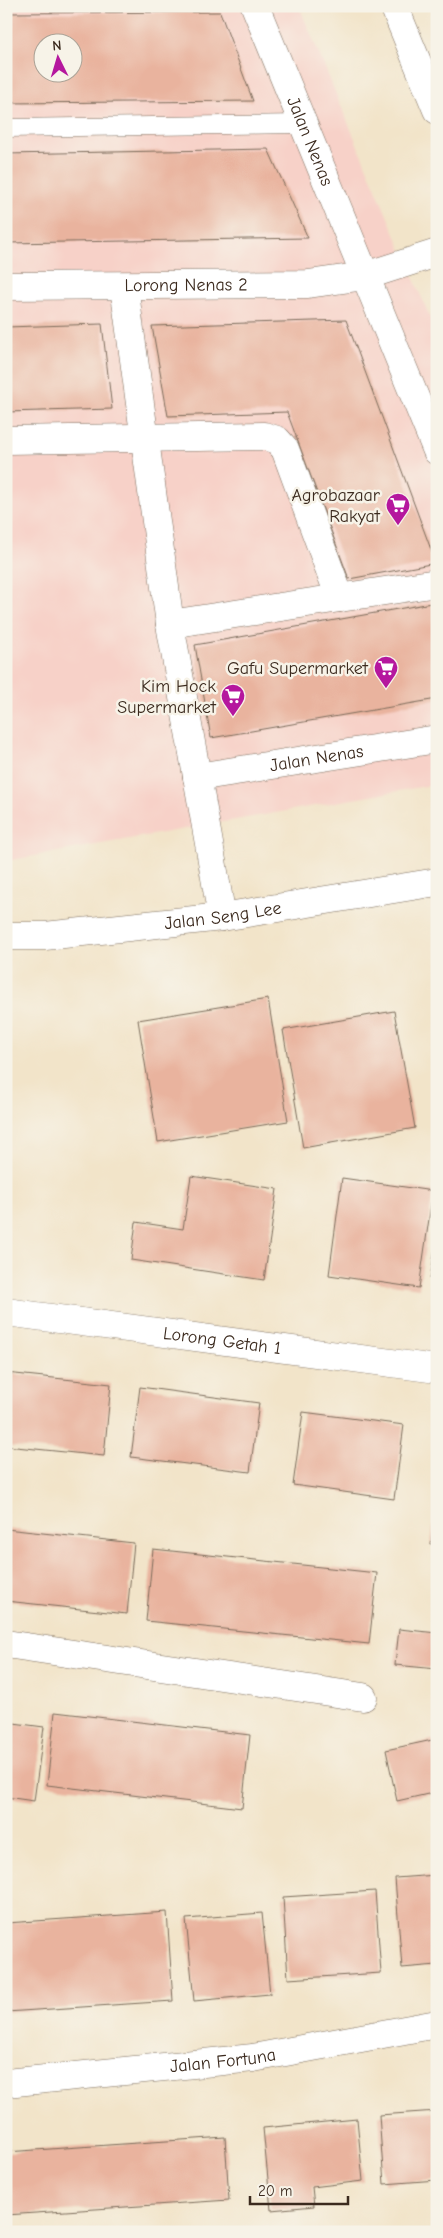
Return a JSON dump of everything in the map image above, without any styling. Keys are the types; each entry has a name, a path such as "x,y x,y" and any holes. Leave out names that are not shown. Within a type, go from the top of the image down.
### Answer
{"street":[{"name":"Jalan Nenas","path":"255,6 437,451"},
{"path":"394,6 437,110"},
{"path":"365,276 437,253"},
{"name":"Lorong Nenas 2","path":"6,286 308,284 365,276"},
{"path":"124,286 170,624 222,917"},
{"path":"6,440 264,436 277,440 285,449 340,598"},
{"path":"170,624 437,583"},
{"name":"Jalan Nenas","path":"197,777 437,739"},
{"name":"Jalan Seng Lee","path":"6,936 45,936 222,917 437,882"},
{"name":"Lorong Getah 1","path":"6,1312 437,1369"},
{"path":"6,1644 363,1698"},
{"name":"Jalan Fortuna","path":"6,2083 253,2058 437,2024"}],"lane":[{"path":"6,128 302,124"}],"shaded area":[{"path":"6,6 299,6 437,334 437,784 6,861"}],"building":[{"path":"220,12 253,101 6,103 6,13"},
{"path":"268,149 308,238 6,243 6,154"},
{"path":"346,320 436,563 349,579 287,412 168,416 152,326"},
{"path":"102,324 112,409 6,412 6,327"},
{"path":"437,602 437,699 211,738 195,645"},
{"path":"268,999 288,1121 158,1142 138,1020"},
{"path":"394,1011 415,1128 303,1148 283,1030"},
{"path":"191,1176 277,1189 264,1280 131,1260 136,1222 183,1229"},
{"path":"342,1178 433,1191 419,1288 329,1275"},
{"path":"437,1241 437,1280 430,1279"},
{"path":"6,1373 111,1384 104,1456 6,1446"},
{"path":"140,1387 259,1403 250,1472 131,1457"},
{"path":"303,1412 404,1425 394,1499 293,1485"},
{"path":"436,1507 437,1544 431,1544"},
{"path":"6,1529 134,1543 127,1614 6,1601"},
{"path":"153,1549 377,1573 369,1644 146,1621"},
{"path":"399,1629 437,1633 437,1669 395,1665"},
{"path":"55,1712 250,1735 242,1808 47,1785"},
{"path":"6,1722 44,1727 34,1801 6,1797"},
{"path":"437,1739 437,1792 397,1801 386,1750"},
{"path":"437,1875 437,1965 402,1968 395,1878"},
{"path":"375,1891 381,1973 288,1979 283,1897"},
{"path":"167,1912 173,2001 6,2012 6,1923"},
{"path":"262,1913 270,1994 194,2001 186,1919"},
{"path":"437,2111 437,2180 384,2184 379,2115"},
{"path":"357,2119 363,2181 312,2187 314,2206 271,2210 263,2128"},
{"path":"225,2137 229,2200 6,2215 6,2152"}],"place":[{"name":"Agrobazaar Rakyat","path":"398,526"},
{"name":"Gafu Supermarket","path":"386,689"},
{"name":"Kim Hock Supermarket","path":"233,717"}]}
